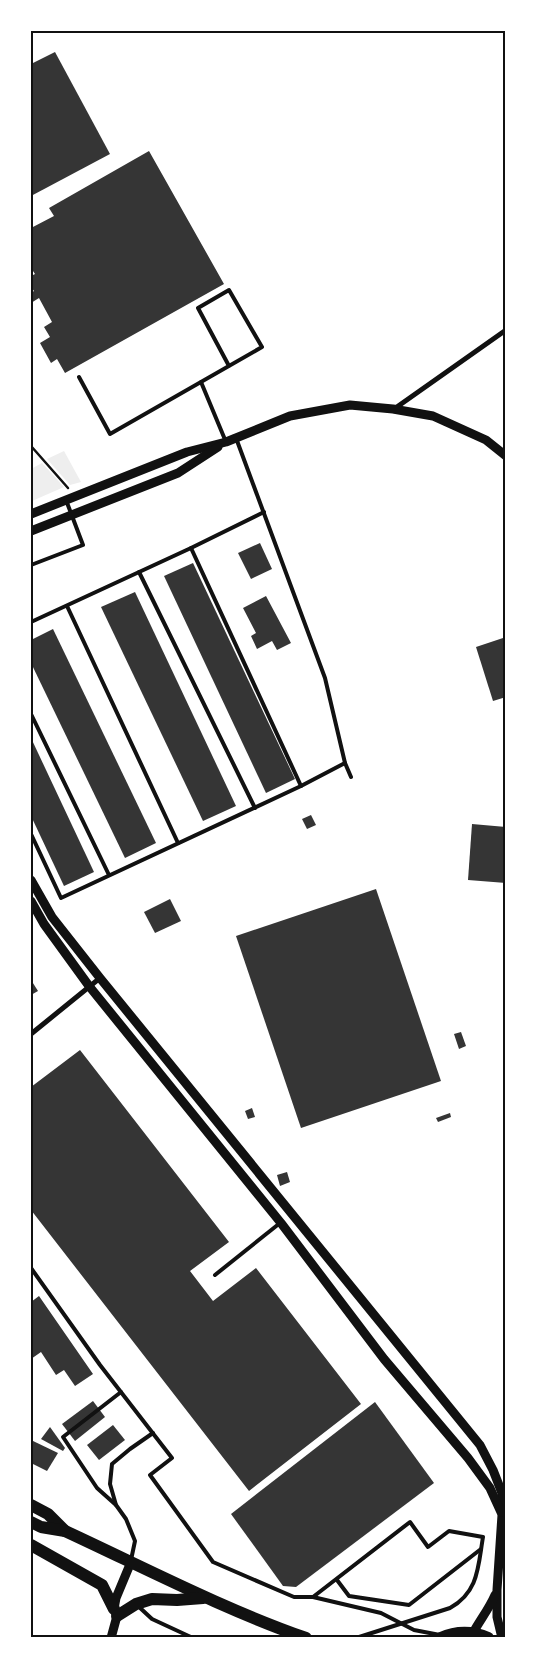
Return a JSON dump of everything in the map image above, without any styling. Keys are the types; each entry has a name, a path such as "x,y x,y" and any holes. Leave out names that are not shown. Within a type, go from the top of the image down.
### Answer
{"main road":[{"path":"31,1505 48,1514 65,1532"},
{"path":"31,1522 41,1527 65,1532 204,1597 274,1627 306,1638"},
{"path":"31,1545 102,1585 116,1613 152,1598 177,1600 204,1597"},
{"path":"442,1637 463,1632 488,1638"}],"street":[{"path":"393,409 506,330"},
{"path":"31,514 187,452 226,442 290,416 350,404 433,416 486,440 506,456"},
{"path":"31,531 178,473 226,442"},
{"path":"31,880 52,917 100,978 480,1445 502,1493 497,1590 497,1617 502,1638"},
{"path":"31,901 44,924 89,986 281,1223 384,1359 468,1458 490,1488 502,1515"},
{"path":"31,1034 100,978"},
{"path":"111,1638 116,1613 116,1598 131,1562"},
{"path":"472,1633 489,1609 497,1590"}],"lane":[{"path":"78,378 110,434 262,348 229,290 198,308 229,366"},
{"path":"201,382 226,442"},
{"path":"236,438 325,678 345,763 351,777"},
{"path":"31,565 83,545 66,500"},
{"path":"31,622 264,512"},
{"path":"191,548 301,786"},
{"path":"139,572 254,808"},
{"path":"67,606 178,843"},
{"path":"31,714 109,875"},
{"path":"31,834 61,898 301,786 345,763"},
{"path":"216,1275 281,1223"},
{"path":"31,1268 121,1392 172,1458 150,1475 213,1562 294,1597 313,1597 381,1613 414,1630 442,1637"},
{"path":"116,1504 97,1488 63,1438 121,1392"},
{"path":"131,1562 135,1550 135,1541 126,1520 116,1504 110,1484 112,1464 153,1433"},
{"path":"313,1597 410,1522 428,1547 449,1530 483,1537 476,1577 470,1591 461,1602 450,1608 356,1638"},
{"path":"336,1580 349,1596 409,1605 481,1549"},
{"path":"136,1604 152,1619 192,1638"}],"path":[{"path":"31,446 76,496"}],"shaded area":[{"path":"64,451 81,482 70,485 47,459"},
{"path":"42,463 64,487 32,501 31,469"}],"building":[{"path":"55,52 110,154 31,196 31,64"},
{"path":"149,151 224,284 65,373 57,359 51,363 40,343 50,337 44,327 52,322 39,298 31,303 31,293 34,291 31,287 31,276 35,274 31,268 31,228 54,216 49,208"},
{"path":"260,543 272,569 251,579 238,553"},
{"path":"193,563 295,779 266,793 164,576"},
{"path":"135,592 236,806 203,821 101,607"},
{"path":"266,596 291,643 277,650 272,641 257,649 251,636 256,633 243,608"},
{"path":"53,629 156,843 125,858 31,663 31,640"},
{"path":"506,637 506,697 493,701 476,647"},
{"path":"31,738 94,872 64,886 31,816"},
{"path":"311,815 316,825 307,829 302,819"},
{"path":"472,824 506,827 506,883 468,880"},
{"path":"376,889 441,1081 301,1128 236,936"},
{"path":"170,899 181,921 155,933 144,912"},
{"path":"31,980 38,991 31,995"},
{"path":"461,1032 466,1046 459,1049 454,1034"},
{"path":"80,1050 229,1242 190,1271 213,1301 256,1268 361,1404 249,1491 31,1210 31,1087"},
{"path":"252,1108 255,1117 248,1119 245,1111"},
{"path":"450,1113 451,1117 438,1122 436,1118"},
{"path":"287,1172 290,1182 280,1186 277,1175"},
{"path":"39,1296 93,1374 75,1386 64,1370 56,1375 41,1352 31,1359 31,1302"},
{"path":"93,1401 105,1417 75,1441 62,1424"},
{"path":"375,1402 434,1483 296,1587 283,1586 231,1514"},
{"path":"113,1425 125,1440 99,1460 87,1445"},
{"path":"50,1427 65,1448 63,1451 41,1439"},
{"path":"31,1440 58,1453 47,1471 31,1463"}]}
